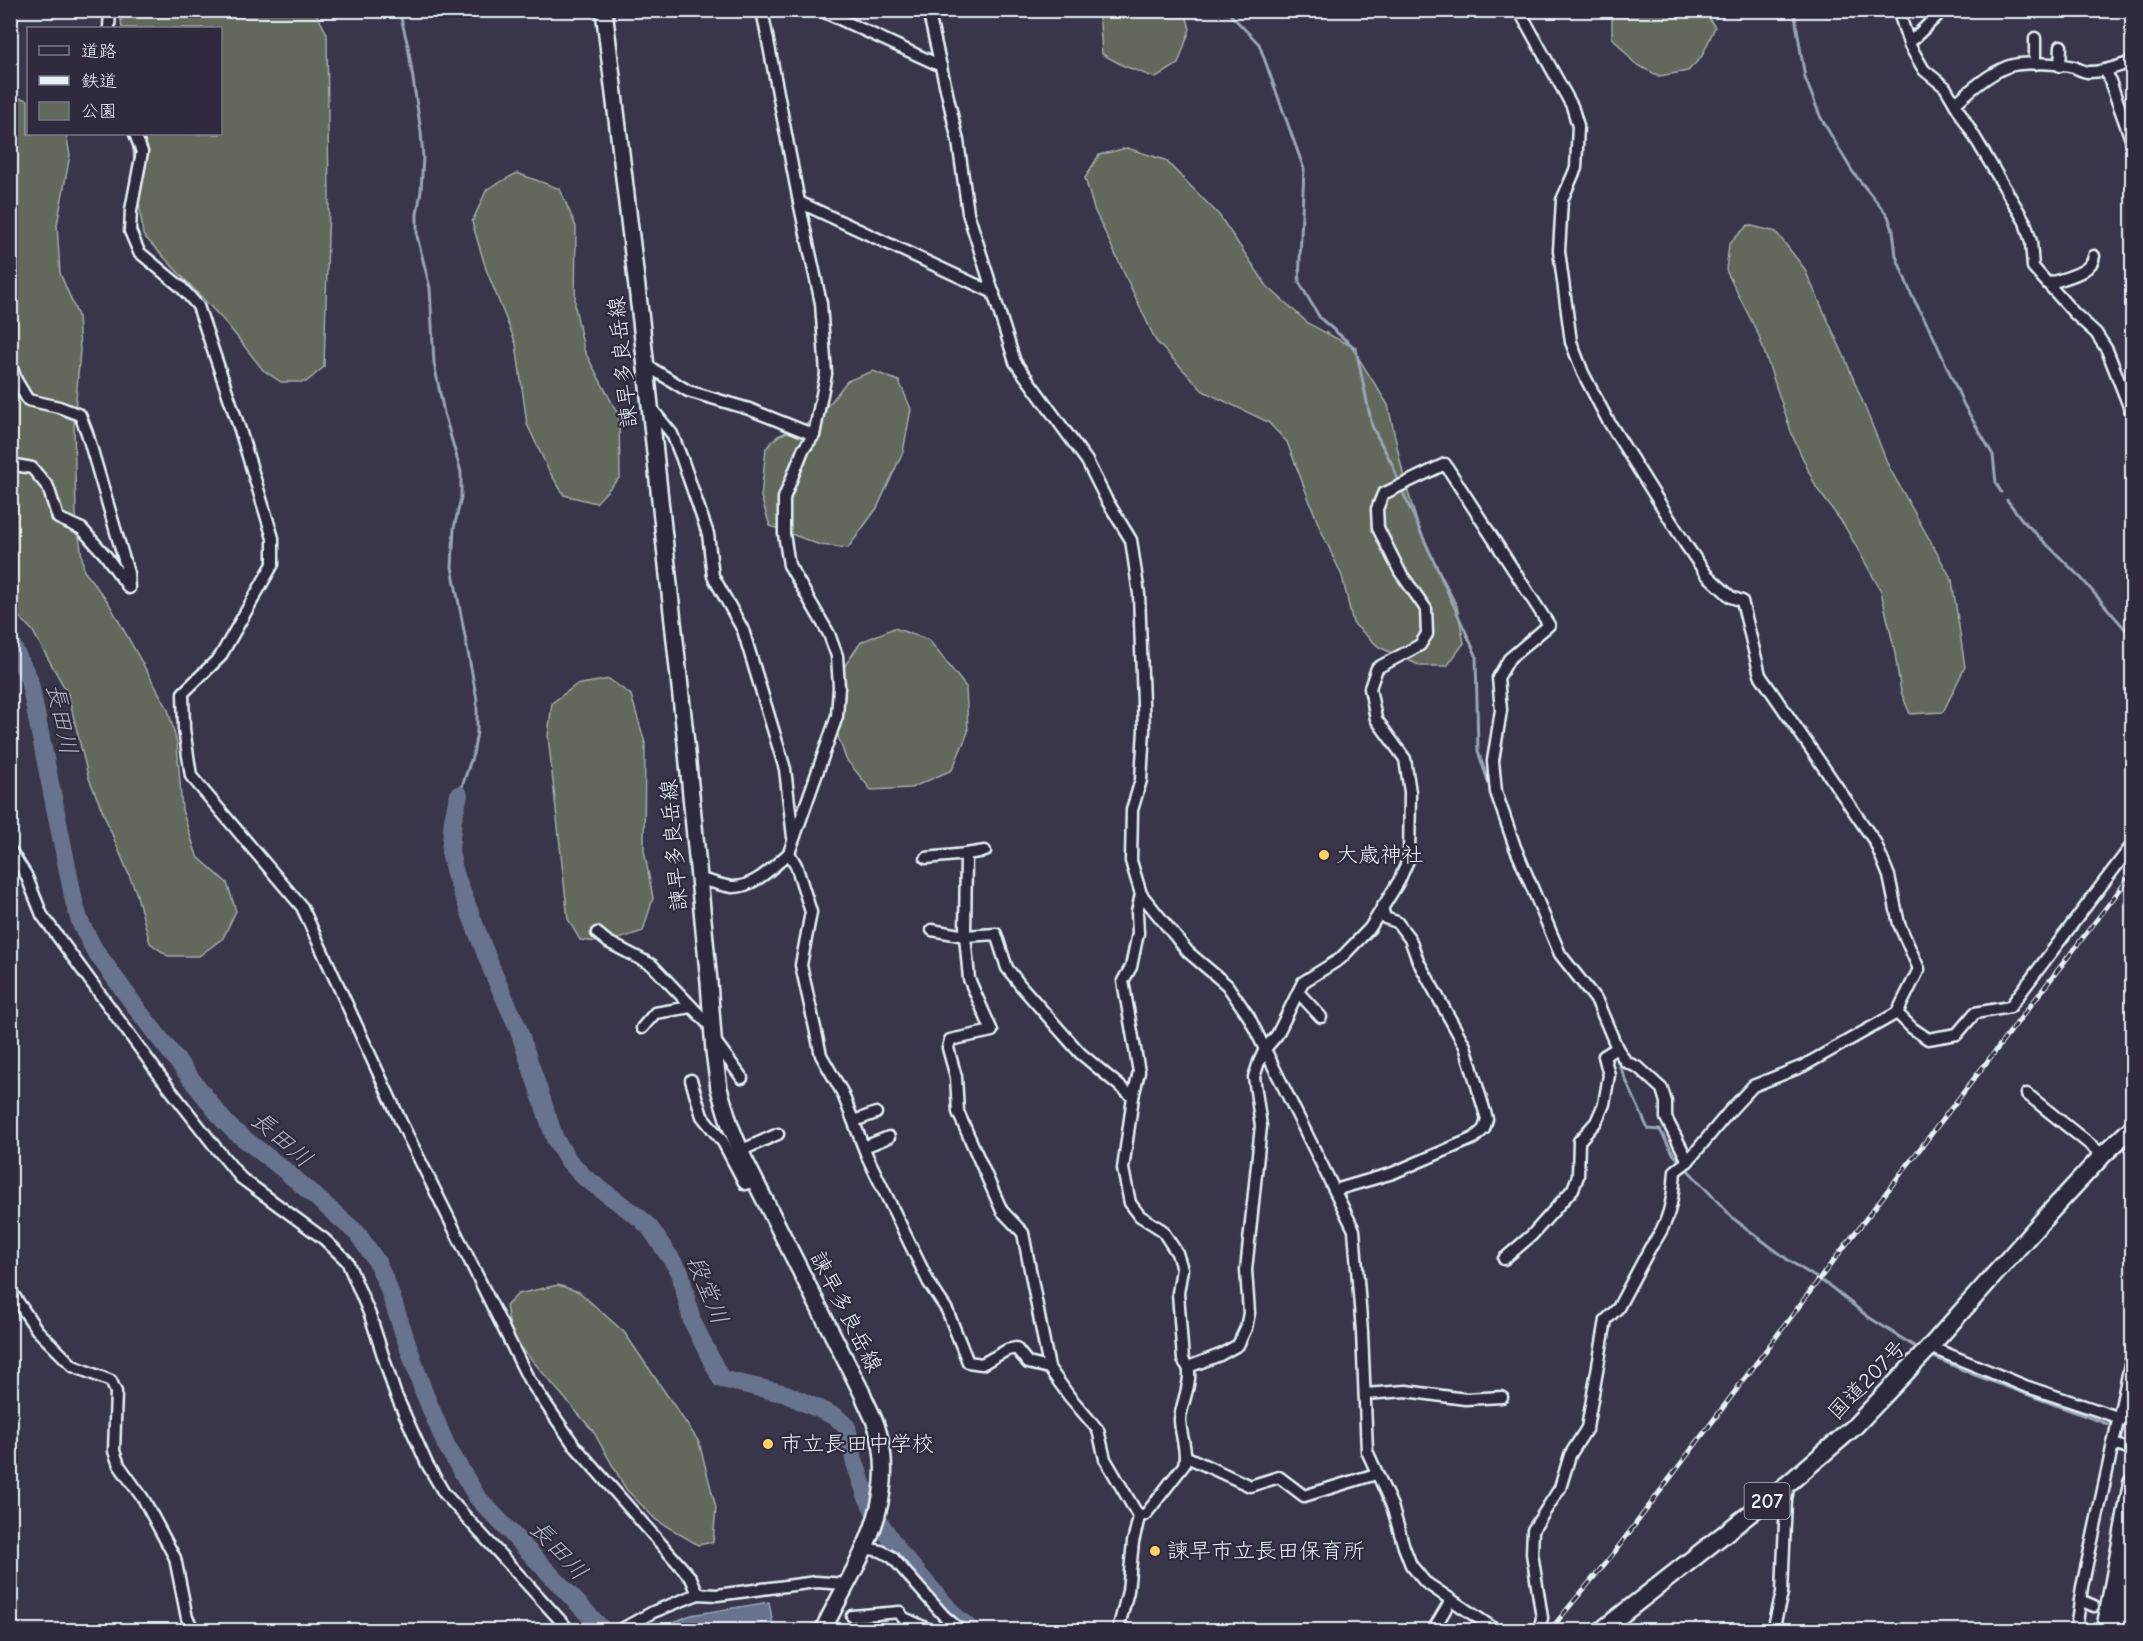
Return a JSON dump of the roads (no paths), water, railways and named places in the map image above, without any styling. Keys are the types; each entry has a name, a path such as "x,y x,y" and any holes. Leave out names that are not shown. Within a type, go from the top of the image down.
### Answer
{"highway":[{"name":"国道207号","path":"1602,1630 1789,1484 1854,1427 2103,1155 2133,1128"},
{"path":"2105,1630 2133,1483"},
{"path":"2118,1630 2133,1556"}],"main road":[{"name":"諫早多良岳線","path":"604,10 623,154 651,408 719,1089 740,1151 862,1395 877,1428 882,1454 881,1505 867,1543 823,1630"}],"street":[{"path":"109,27 110,10"},
{"path":"699,879 734,887 752,882 789,853 837,716 839,687 837,656 829,634 789,565 784,534 784,498 803,450 814,435 826,374 820,303 762,10"},
{"path":"820,10 941,66"},
{"path":"928,10 958,141 968,213 1015,362 1087,461 1106,499 1131,540 1140,594 1144,729 1141,780 1132,810 1131,861 1141,894 1188,952 1227,985 1249,1017 1354,1230 1367,1451 1392,1506 1399,1534 1411,1564 1425,1582 1496,1630"},
{"path":"1519,10 1572,106 1578,126 1576,168 1562,200 1559,251 1571,342 1583,373 1607,419 1706,574 1731,597 1742,601 1760,675 1875,842 1889,876 1899,924 1919,969 1897,1013 1803,1066 1753,1086 1688,1161 1675,1171 1672,1204 1657,1240 1650,1248 1618,1308 1606,1320 1587,1428 1570,1455 1560,1488 1533,1530 1532,1553 1542,1618 1539,1630"},
{"path":"1898,10 1909,43 1924,70 1945,87 2025,222 2031,242 2033,267 2096,333 2107,350 2133,414"},
{"path":"1909,43 1937,16"},
{"path":"2035,38 2035,64"},
{"path":"2060,66 2061,46"},
{"path":"1955,104 1990,75 2010,65 2073,67 2084,72 2133,62"},
{"path":"2106,69 2133,142"},
{"path":"135,135 142,152 131,210 130,231 139,252 181,287 198,306 240,430 273,538 273,564 220,657 183,693 184,729 191,776 302,907 401,1122 528,1378 574,1445 692,1578 698,1594"},
{"path":"799,202 994,293"},
{"path":"2048,284 2087,269 2093,263 2094,256"},
{"path":"10,363 16,380 28,400 59,407 80,415 128,573 129,588 106,556 82,529 57,519 48,487 32,468 10,464"},
{"path":"646,365 688,391 748,409 814,435"},
{"path":"651,408 672,434 708,534 713,576 743,630 785,769 794,840"},
{"path":"1188,1367 1220,1355 1238,1345 1246,1328 1249,1312 1246,1270 1261,1126 1254,1077 1265,1049 1277,1035 1303,982 1340,959 1370,928 1399,881 1409,858 1410,792 1405,759 1376,719 1370,688 1377,668 1420,645 1427,634 1426,609 1400,572 1378,528 1377,509 1383,494 1445,464 1549,625 1509,659 1498,678 1501,710 1493,761 1496,792 1515,847 1560,954 1597,1001 1612,1052 1604,1104 1596,1122 1579,1141 1578,1176 1574,1189 1532,1235 1504,1259"},
{"path":"1897,1013 1912,1028 1928,1039 1957,1034 1976,1012 2010,1007 2133,845"},
{"path":"10,850 26,875 42,915 51,929 216,1148 241,1178 324,1239 346,1261 370,1315 395,1393 427,1464 444,1493 568,1630"},
{"path":"926,858 985,851"},
{"path":"789,853 796,865 811,912 801,965 821,1055 843,1092 864,1147 929,1283 946,1310 968,1362 982,1364 1007,1350 1016,1348 1028,1363 1049,1368"},
{"path":"966,854 965,936 969,979 992,1031 950,1040 948,1048 956,1077 958,1112 1002,1211 1023,1233 1049,1368 1098,1430 1105,1459 1140,1517 1133,1542 1128,1591 1118,1630"},
{"path":"1140,1517 1146,1514 1184,1465 1187,1456 1180,1424 1188,1379 1188,1367 1183,1360 1178,1293 1182,1269 1177,1253 1162,1230 1140,1216 1130,1203 1123,1168 1133,1097 1139,1072 1123,981 1131,967 1138,933 1137,912 1141,894"},
{"path":"1335,1190 1393,1173 1474,1138 1484,1129 1487,1119 1465,1046 1418,961 1410,939 1397,922 1385,918 1382,907"},
{"path":"932,930 965,936 996,934 1007,968 1021,986 1080,1053 1133,1097"},
{"path":"597,933 608,942 652,965 712,1033 742,1078"},
{"path":"1298,992 1322,1017"},
{"path":"642,1028 655,1013 691,1007"},
{"path":"1612,1052 1639,1068 1662,1089 1666,1102 1666,1119 1688,1161"},
{"path":"691,1080 702,1116 723,1142 746,1184 755,1181"},
{"path":"2027,1094 2103,1155"},
{"path":"854,1121 876,1113"},
{"path":"740,1151 778,1134"},
{"path":"864,1147 889,1137"},
{"path":"10,1290 37,1330 73,1366 111,1381 116,1392 114,1451 119,1465 144,1500 175,1558 187,1618 194,1630"},
{"path":"1926,1351 2118,1419 2133,1422"},
{"path":"2076,1630 2080,1600 2133,1356"},
{"path":"1365,1394 1406,1391 1465,1399 1502,1397"},
{"path":"2114,1439 2133,1450"},
{"path":"1187,1456 1250,1486 1279,1477 1304,1496 1376,1474"},
{"path":"1773,1630 1782,1593 1786,1499 1789,1484"},
{"path":"867,1543 892,1557 944,1616 960,1630"},
{"path":"623,1628 653,1612 698,1594 717,1595 816,1582 846,1584"},
{"path":"1436,1630 1436,1625 1451,1600"},
{"path":"2080,1600 2094,1606"},
{"path":"852,1616 900,1612 902,1617 930,1630"}],"water":[{"path":"769,1602 774,1630 654,1630 691,1615"}],"waterway":[{"path":"399,10 408,46 421,132 423,157 417,236 430,288 434,363 444,413 461,472 461,498 454,528 452,567 477,700 477,732 473,754 459,795"},
{"path":"1226,10 1259,44 1304,169 1299,282 1320,318 1356,349 1372,426 1393,466 1398,482"},
{"path":"1794,10 1805,78 1821,118 1852,171 1888,216 1893,230 1896,256 1912,296 1931,331 1964,405 1993,455 1996,483 2001,492"},
{"path":"1401,488 1476,655 1478,751 1491,790"},
{"path":"2007,500 2023,521 2082,579 2132,637"},
{"name":"長田川","path":"10,641 29,679 75,906 94,949 140,1013 224,1121 357,1233 377,1262 388,1287 423,1390 446,1445 477,1497 603,1630"},
{"name":"段堂川","path":"459,795 453,819 450,851 455,874 494,975 518,1028 555,1139 569,1161 584,1177 650,1228 680,1272 692,1321 721,1379 786,1394 836,1417 847,1427 854,1460 866,1495 880,1523 900,1553 955,1616 972,1630"},
{"path":"1498,814 1509,849 1526,886"},
{"path":"1534,906 1555,956 1569,974"},
{"path":"1590,1000 1648,1129 1660,1130 1674,1155 1681,1162"},
{"path":"1685,1167 1734,1219 1788,1260 1831,1287 1867,1316 1920,1350"},
{"path":"1929,1355 1972,1374 2113,1426"},
{"path":"2119,1428 2132,1434"}],"railway":[{"path":"1550,1630 1613,1554 1824,1273 2132,874"}],"place":[{"name":"大歳神社","path":"1324,855"},
{"name":"市立長田中学校","path":"768,1444"},
{"name":"諫早市立長田保育所","path":"1155,1551"}]}
